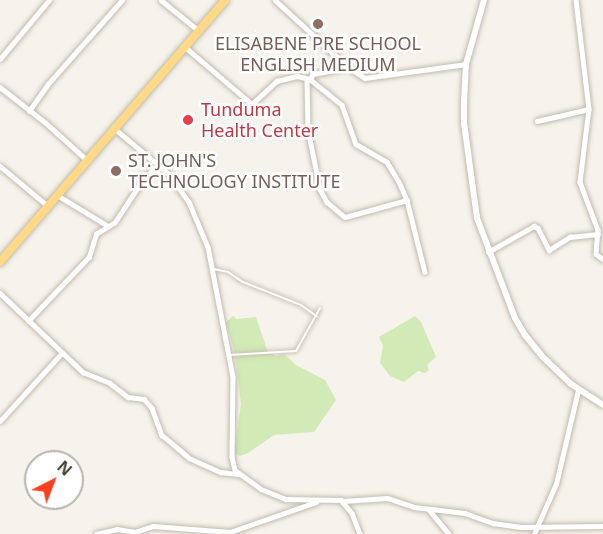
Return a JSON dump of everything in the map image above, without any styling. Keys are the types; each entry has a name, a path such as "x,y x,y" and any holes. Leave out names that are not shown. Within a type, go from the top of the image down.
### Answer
{"highway":[{"path":"0,262 225,0"}],"street":[{"path":"0,59 49,0"},
{"path":"29,111 48,84 122,0"},
{"path":"161,0 198,30"},
{"path":"275,0 348,67 371,79 466,64"},
{"path":"484,0 466,64 464,123 477,218 515,318 525,335 543,357 578,390 603,405"},
{"path":"576,0 589,109 580,182 598,234 596,254 603,259"},
{"path":"184,46 252,104 277,81 297,76 308,79 342,105 356,144 387,162 407,200 426,272"},
{"path":"348,67 313,74 308,79 308,129 320,189 327,202 345,217 407,200"},
{"path":"0,87 87,160"},
{"path":"537,122 589,109"},
{"path":"114,128 159,164 189,202 208,247 233,377 232,464 238,474 261,489 286,499 336,498 343,501 387,498 430,511 465,513 493,523 535,531 603,526"},
{"path":"28,321 89,257 96,234 115,222 144,178 159,164"},
{"path":"0,166 48,206"},
{"path":"57,195 108,226"},
{"path":"488,252 534,226 538,228 549,250 570,237 598,234"},
{"path":"0,293 61,354 87,375 110,383 128,397 144,399 152,408 162,435 194,462 221,472 238,474"},
{"path":"0,421 61,354"},
{"path":"535,531 556,484 578,390"},
{"path":"96,534 117,529 135,532 153,526 183,531 230,532 321,500"},
{"path":"343,501 352,513 360,534"},
{"path":"430,511 449,534"}],"lane":[{"path":"213,269 228,272 243,282 301,305 316,316"},
{"path":"229,355 294,352 300,349 320,309"}],"green space":[{"path":"233,316 237,319 256,317 268,352 276,356 284,354 296,365 325,380 336,400 314,432 274,435 248,453 240,456 234,453 241,404 235,354 226,322"},
{"path":"415,316 421,322 436,357 427,365 429,370 425,373 418,371 404,382 390,376 380,363 383,346 379,337"}],"place":[{"name":"ELISABENE PRE SCHOOL ENGLISH MEDIUM","path":"318,24"},
{"name":"Tunduma Health Center","path":"188,120"},
{"name":"ST. JOHN'S TECHNOLOGY INSTITUTE","path":"116,171"}]}
